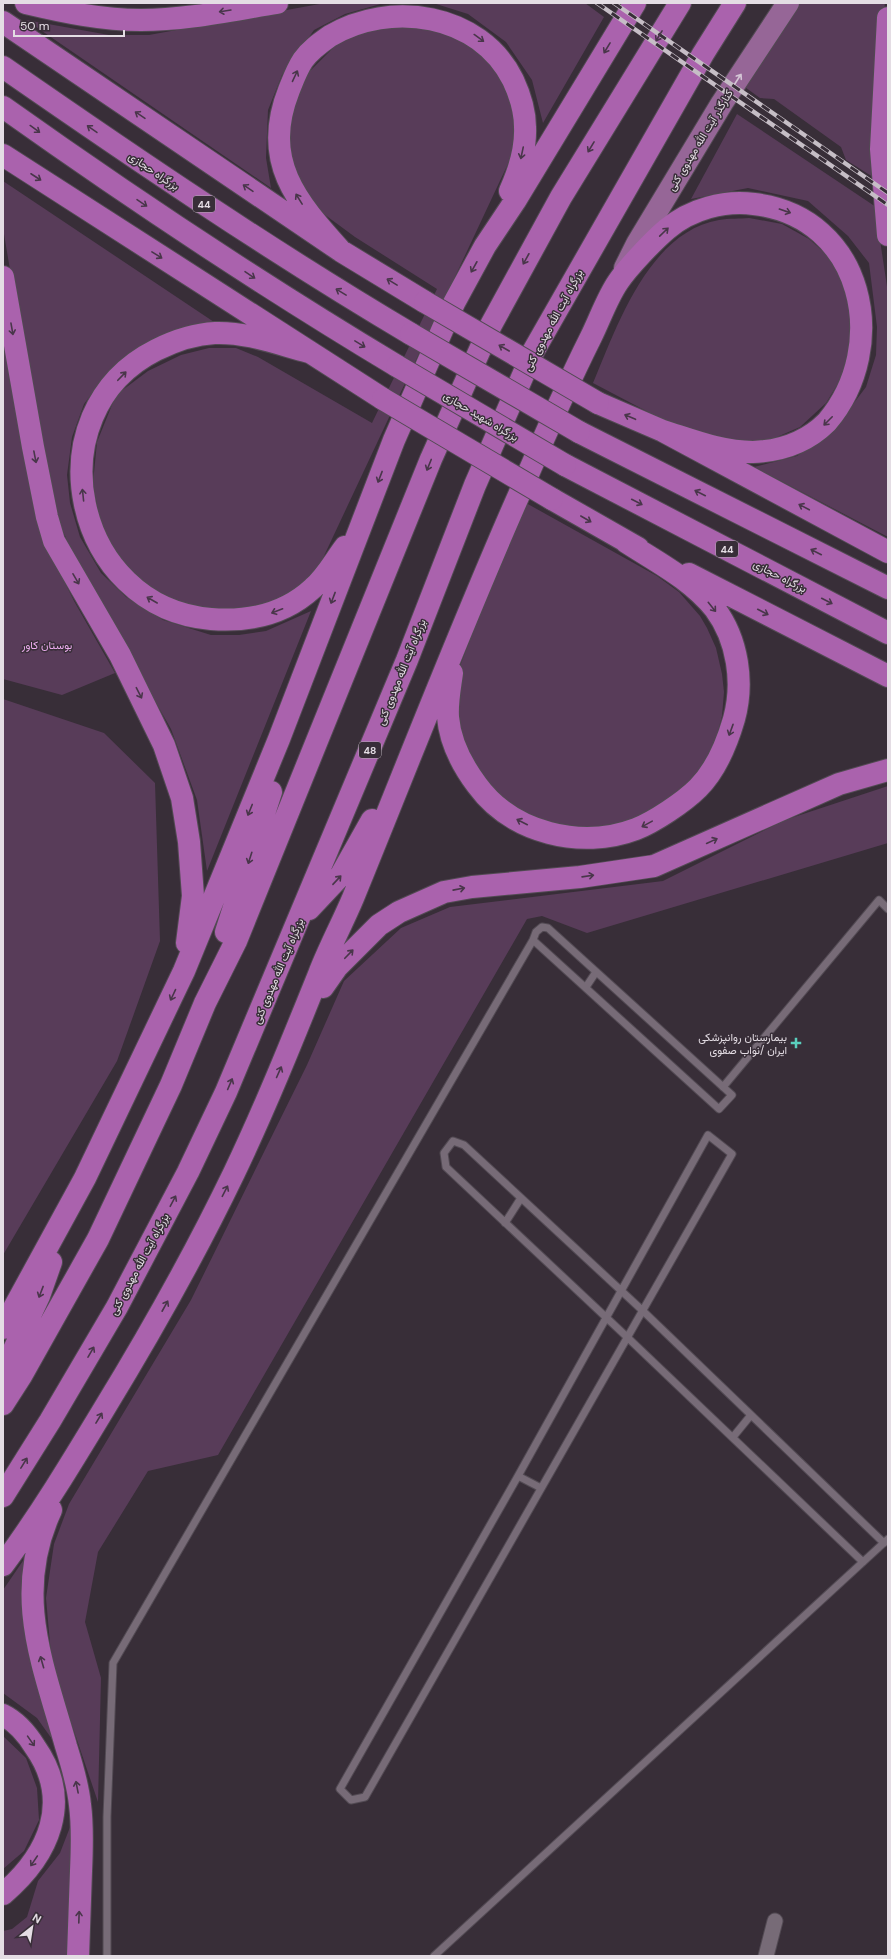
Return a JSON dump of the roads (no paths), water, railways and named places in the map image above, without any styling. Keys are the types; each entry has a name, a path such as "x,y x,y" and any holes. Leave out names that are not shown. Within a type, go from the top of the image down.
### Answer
{"highway":[{"path":"26,3 56,10 107,18 141,20 189,17 277,3"},
{"path":"485,246 515,201 635,3"},
{"path":"3,1404 21,1376 98,1239 171,1085 205,1003 236,941 432,459 490,325 561,197 680,3"},
{"name":"بزرگراه آیت الله مهدوی کنی","path":"3,1496 50,1421 117,1307 188,1172 226,1092 407,660 475,485 534,350 703,54 735,3"},
{"path":"3,1328 72,1202 184,971 279,739 394,440 454,303 485,246 514,182 523,150 526,126 516,85 499,56 469,31 454,23 433,16 410,12 393,12 355,21 316,46 304,59 296,73 281,109 280,130 282,158 286,177 310,216 341,251"},
{"path":"888,18 881,149 888,235"},
{"path":"3,22 341,251 425,302 598,403 663,431 888,552"},
{"name":"بزرگراه حجازی","path":"3,66 150,169 328,284 411,334 579,432 888,588"},
{"name":"بزرگراه شهید حجازی","path":"3,107 78,160 297,306 565,465"},
{"path":"3,155 383,399 552,500 626,542 888,676"},
{"path":"3,1565 26,1533 79,1451 143,1345 187,1265 234,1174 302,1020 320,971 351,903 512,509 567,387 618,281 654,241 670,226 696,211 714,206 732,203 762,205 794,214 822,232 843,253 861,286 866,306 867,333 861,371 852,390 838,411 821,428 790,446 753,452 719,449 663,431"},
{"path":"3,277 36,462 54,541 120,656 154,724 164,745 182,798 189,842 193,896 184,971"},
{"path":"310,352 236,333 213,333 190,337 167,345 145,356 129,368 106,393 93,417 84,443 81,469 83,498 90,525 100,548 117,571 130,585 149,599 172,610 198,618 226,620 253,618 275,613 296,603 315,587 361,525"},
{"name":"بزرگراه حجازی","path":"565,465 888,633"},
{"path":"455,647 448,703 450,729 458,752 469,774 481,791 501,809 525,824 548,833 561,836 595,838 615,836 637,829 660,816 698,788 719,758 732,726 738,704 739,678 736,657 729,636 715,610 690,583 626,542"},
{"path":"205,1003 208,988 272,789 279,739"},
{"path":"300,918 341,875 380,805 409,758"},
{"path":"302,1020 337,967 379,925 399,912 444,892 472,887 580,877 654,866 839,784 888,770"},
{"path":"3,1373 39,1296 72,1202"},
{"path":"78,1956 82,1837 80,1805 74,1773 37,1645 32,1604 35,1558 45,1524 79,1451"},
{"path":"3,1554 26,1533"},
{"path":"3,1715 24,1730 44,1760 51,1777 54,1794 51,1823 46,1842 25,1875 3,1894"}],"main road":[{"name":"کنارگذر آیت الله مهدوی کنی","path":"618,281 637,244 722,103 788,3"}],"street":[{"path":"766,1956 775,1921"}],"lane":[{"path":"723,1087 879,900 888,909"},
{"path":"107,1956 107,1817 113,1663 533,940 536,932 542,928 548,928 732,1095 719,1109 533,940"},
{"path":"586,987 596,972"},
{"path":"708,1135 732,1154 365,1797 350,1800 340,1789 518,1476 621,1291 708,1135"},
{"path":"434,1956 886,1541 751,1415 642,1310 464,1145 453,1141 444,1153 446,1167 863,1562"},
{"path":"504,1223 521,1198"},
{"path":"733,1438 751,1415"},
{"path":"518,1476 541,1488"}],"railway":[{"path":"597,3 888,205"},
{"path":"614,3 888,193"}],"place":[{"name":"بیمارستان روانپزشکی ایران /نواب صفوی","path":"796,1043"}],"park label":[{"name":"بوستان کاور","path":"47,645"}]}
